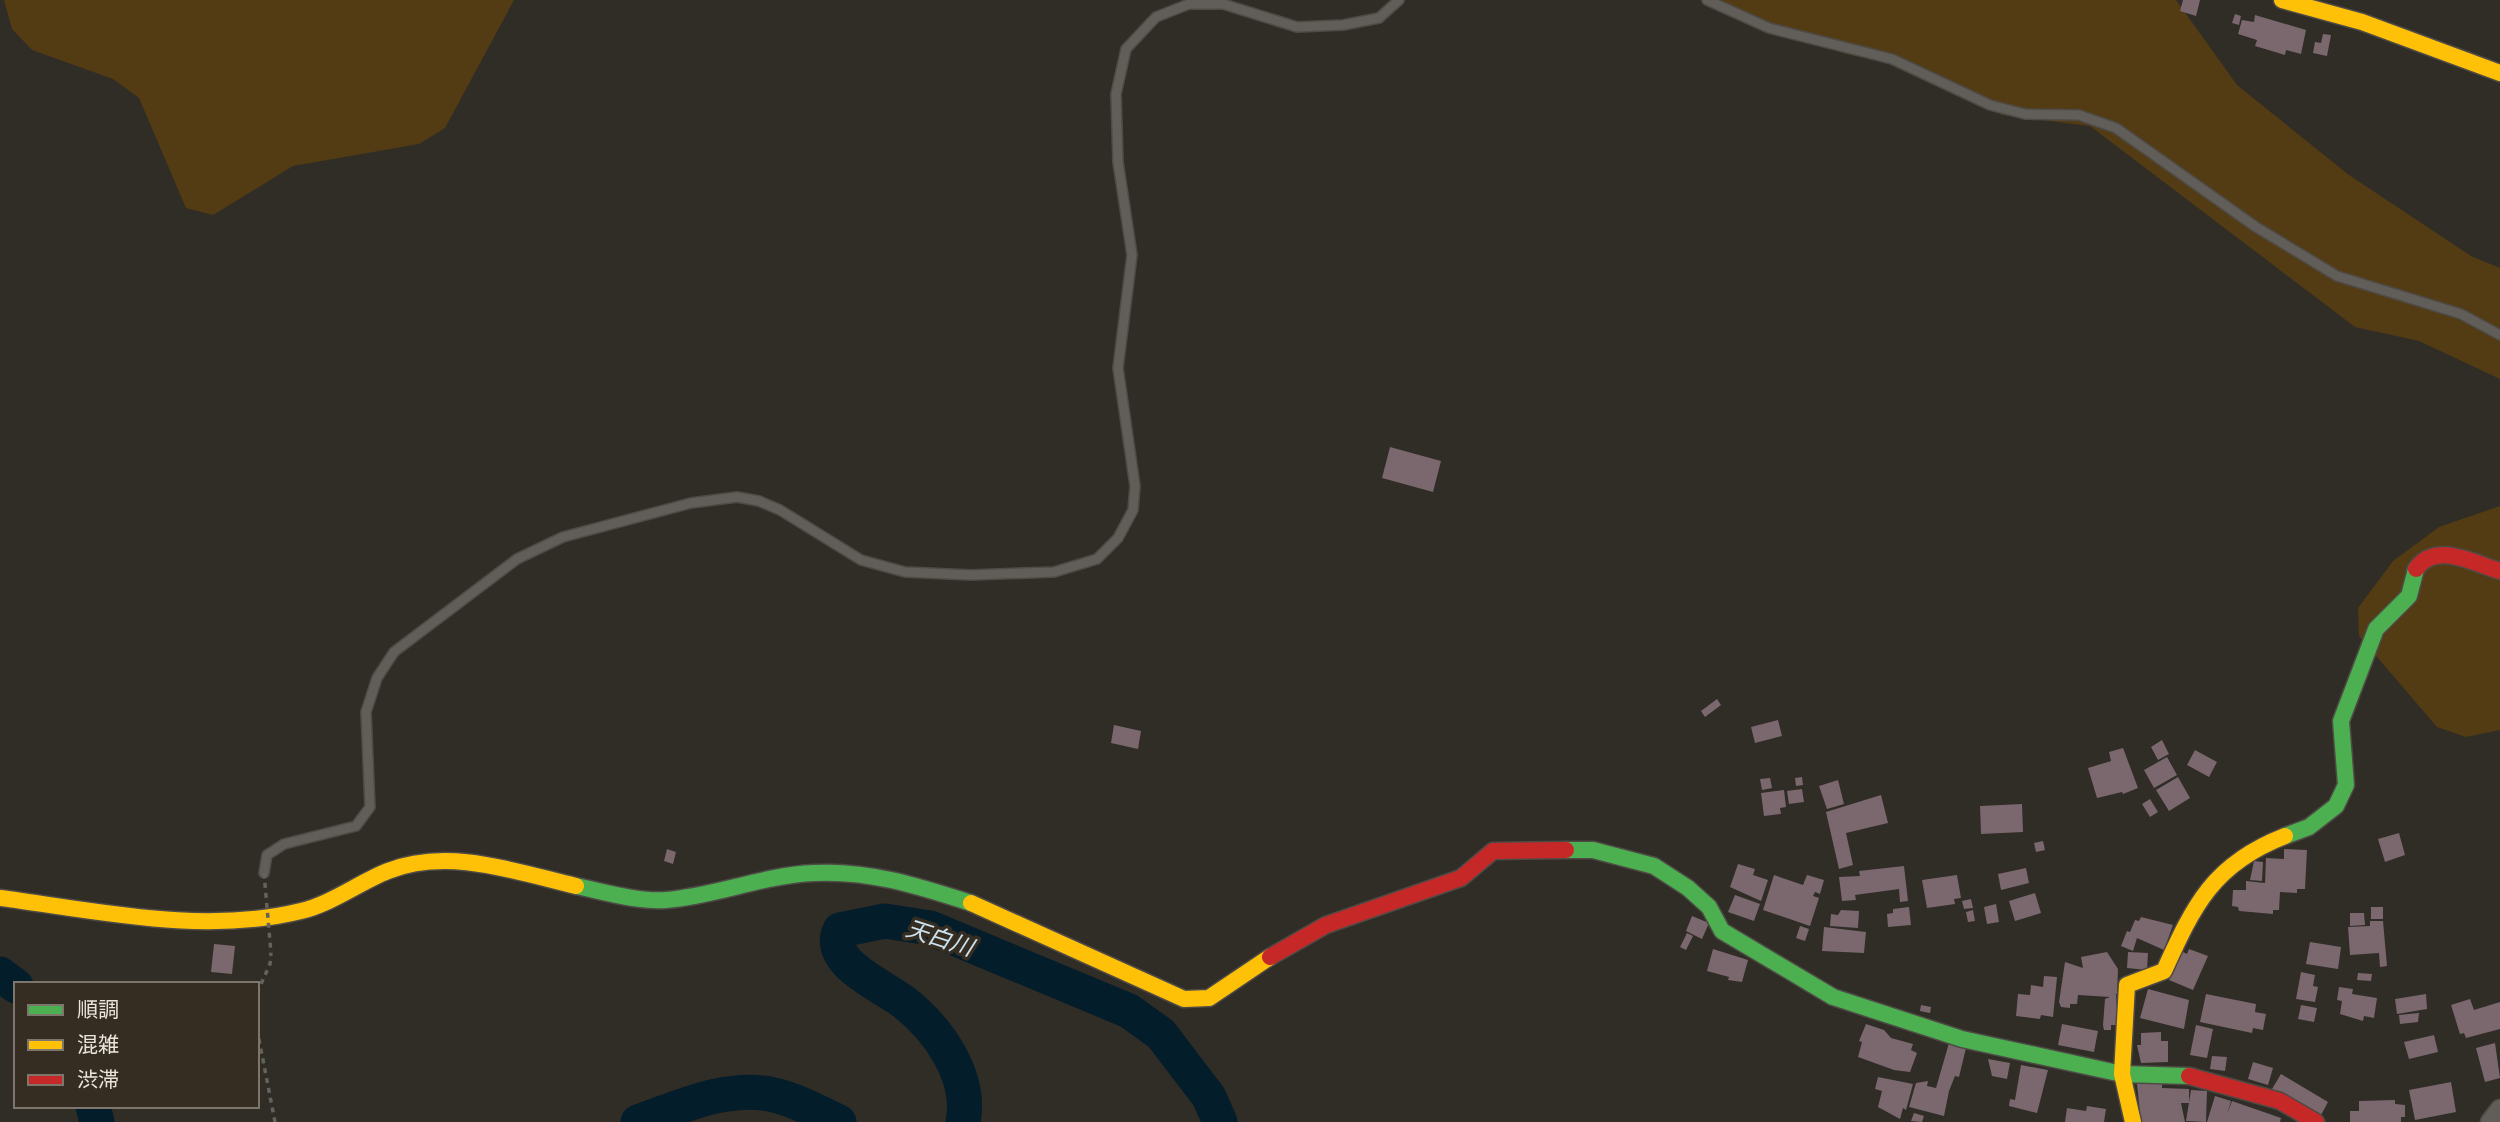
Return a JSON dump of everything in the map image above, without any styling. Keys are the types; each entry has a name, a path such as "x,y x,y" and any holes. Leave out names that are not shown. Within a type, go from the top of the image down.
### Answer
{"street":[{"path":"2283,0 2362,22 2500,73"},
{"path":"2133,1122 2122,1074 2127,985 2164,971 2192,908 2235,862 2259,846 2309,827 2336,806 2346,785 2347,767 2341,721 2376,629 2409,596 2416,569 2423,559 2437,553 2500,572"},
{"path":"0,898 152,918 231,920 303,911 391,870 442,860 467,861 617,895 665,900 813,873 865,874 903,881 972,903 1184,999 1209,998 1249,969 1326,925 1461,878 1493,851 1593,850 1654,866 1688,888 1709,907 1722,931 1833,998 1962,1040 2122,1074 2184,1074 2233,1086 2280,1101 2315,1122"},
{"path":"2490,1122 2500,1109"}],"lane":[{"path":"264,873 267,855 284,844 356,826 365,817 370,807 366,712 377,678 394,652 517,559 563,537 691,503 737,497 759,501 780,510 861,560 905,572 971,575 1054,572 1097,559 1118,538 1133,510 1135,486 1118,389 1118,368 1132,255 1118,162 1117,135 1116,94 1126,49 1156,17 1189,4 1223,4 1297,27 1343,25 1379,18 1399,0"},
{"path":"1707,0 1769,28 1892,59 1990,105 2025,114 2079,115 2116,128 2255,226 2337,276 2461,314 2500,335"}],"path":[{"path":"259,989 270,964 271,953 264,873"},
{"path":"259,1040 275,1122"}],"shaded area":[{"path":"4,0 514,0 445,128 419,144 293,166 213,215 186,208 139,98 113,79 32,50 12,29"},
{"path":"1702,0 2176,0 2237,85 2349,175 2471,256 2500,268 2500,379 2419,341 2355,327 2090,126 2002,115 1906,64 1846,54"},
{"path":"2500,506 2500,730 2466,737 2437,727 2359,636 2358,608 2393,561 2439,527"}],"building":[{"path":"2183,0 2200,0 2196,16 2180,11"},
{"path":"2235,14 2241,16 2239,25 2232,23"},
{"path":"2255,15 2306,30 2301,54 2286,50 2285,55 2255,46 2257,40 2238,34 2242,20 2254,22"},
{"path":"2323,34 2331,35 2327,56 2313,53 2315,42 2321,43"},
{"path":"1390,447 1441,461 1433,492 1382,478"},
{"path":"1717,699 1721,705 1705,717 1701,711"},
{"path":"1778,720 1782,736 1755,743 1751,727"},
{"path":"1114,725 1141,731 1138,749 1111,743"},
{"path":"2162,740 2169,754 2158,760 2151,747"},
{"path":"2123,748 2138,788 2123,794 2122,792 2097,798 2088,768 2111,761 2109,752"},
{"path":"2195,750 2217,762 2209,777 2187,765"},
{"path":"2167,757 2177,775 2154,788 2144,770"},
{"path":"1802,777 1803,785 1796,786 1795,778"},
{"path":"2178,777 2190,798 2169,811 2156,790"},
{"path":"1770,778 1772,788 1762,790 1760,779"},
{"path":"1838,780 1844,804 1827,809 1819,786"},
{"path":"1802,789 1804,802 1789,804 1787,791"},
{"path":"1784,790 1786,807 1780,808 1781,814 1764,816 1761,793"},
{"path":"1881,795 1888,823 1846,833 1853,865 1839,869 1826,812"},
{"path":"2150,799 2158,812 2150,817 2142,804"},
{"path":"2022,804 2023,832 1981,834 1980,806"},
{"path":"2399,833 2405,855 2385,862 2378,839"},
{"path":"2043,841 2045,850 2036,852 2034,843"},
{"path":"667,849 676,852 673,864 664,861"},
{"path":"2284,849 2307,850 2305,889 2297,889 2297,893 2280,892 2279,910 2273,910 2273,914 2239,911 2238,907 2232,906 2233,890 2246,890 2246,881 2265,883 2266,858 2284,859"},
{"path":"2254,861 2263,862 2262,881 2250,880"},
{"path":"1738,864 1755,869 1753,875 1768,880 1761,901 1730,887"},
{"path":"1904,866 1908,901 1900,902 1899,889 1855,895 1856,900 1842,901 1839,877 1860,876 1859,871"},
{"path":"2026,868 2029,883 2001,890 1998,874"},
{"path":"1774,875 1803,885 1807,875 1824,880 1820,894 1815,892 1813,896 1819,898 1810,926 1763,910"},
{"path":"1957,875 1961,898 1954,899 1955,904 1927,908 1922,880"},
{"path":"2035,893 2041,913 2015,921 2009,901"},
{"path":"1735,895 1760,904 1754,921 1728,912"},
{"path":"1971,899 1973,908 1964,909 1962,901"},
{"path":"1996,904 1999,922 1987,924 1984,907"},
{"path":"1909,907 1911,925 1888,927 1887,914 1893,913 1893,909"},
{"path":"2371,907 2383,907 2383,919 2371,919"},
{"path":"1841,910 1859,911 1858,928 1830,926 1831,914 1838,915"},
{"path":"1973,910 1975,921 1968,922 1966,912"},
{"path":"2350,913 2364,913 2365,925 2350,926"},
{"path":"1692,916 1709,923 1702,939 1686,931"},
{"path":"2141,917 2173,925 2164,950 2137,938 2133,951 2121,946 2127,931 2130,932 2135,920 2139,921"},
{"path":"2370,921 2383,921 2387,966 2380,967 2379,953 2350,955 2348,927 2370,926"},
{"path":"1800,926 1809,929 1805,941 1796,938"},
{"path":"1824,927 1866,932 1864,953 1822,951"},
{"path":"1687,933 1693,936 1686,950 1680,947"},
{"path":"2310,942 2341,947 2338,969 2306,964"},
{"path":"214,944 235,946 232,974 211,972"},
{"path":"1713,949 1748,960 1742,982 1728,980 1729,977 1707,971"},
{"path":"2189,949 2208,956 2193,990 2169,980 2181,951 2187,954"},
{"path":"2107,952 2118,969 2117,994 2109,993 2116,994 2118,1025 2111,1025 2111,1030 2104,1030 2103,1025 2105,999 2110,997 2078,995 2077,1004 2070,1004 2070,1008 2061,1007 2059,1002 2065,962 2083,968 2081,957"},
{"path":"2128,952 2148,953 2147,970 2127,968"},
{"path":"2301,972 2315,975 2313,986 2318,987 2315,1002 2296,999"},
{"path":"2358,973 2372,974 2371,981 2357,980"},
{"path":"2044,976 2057,977 2053,1017 2041,1015 2040,1019 2016,1016 2018,994 2030,995 2031,985 2043,987"},
{"path":"2339,987 2353,989 2352,994 2377,998 2374,1018 2364,1016 2363,1021 2340,1014 2342,1001 2337,1000"},
{"path":"2148,989 2189,1000 2184,1029 2140,1018"},
{"path":"2206,994 2256,1004 2255,1012 2266,1014 2263,1030 2253,1028 2252,1033 2200,1022"},
{"path":"2426,994 2427,1009 2397,1014 2395,999"},
{"path":"2470,999 2474,1010 2500,1002 2500,1029 2466,1038 2464,1033 2460,1034 2451,1005"},
{"path":"1921,1005 1931,1007 1930,1013 1920,1011"},
{"path":"2301,1005 2317,1008 2314,1022 2298,1019"},
{"path":"2419,1013 2418,1022 2400,1024 2399,1015"},
{"path":"1866,1024 1884,1030 1891,1038 1913,1044 1911,1050 1917,1053 1910,1072 1894,1070 1858,1057 1862,1042 1859,1041"},
{"path":"2062,1024 2098,1031 2094,1052 2058,1045"},
{"path":"2196,1025 2213,1029 2207,1058 2190,1055"},
{"path":"2161,1032 2161,1041 2168,1041 2168,1062 2141,1063 2137,1045 2141,1045 2141,1033"},
{"path":"2434,1035 2438,1052 2409,1059 2404,1042"},
{"path":"1949,1043 1966,1048 1959,1077 1955,1076 1949,1091 1944,1116 1909,1107 1916,1083 1928,1081 1927,1086 1936,1088"},
{"path":"2495,1043 2500,1078 2485,1082 2476,1048"},
{"path":"2212,1056 2227,1057 2225,1071 2210,1069"},
{"path":"1988,1059 2010,1063 2007,1079 1992,1076"},
{"path":"2253,1062 2273,1068 2268,1085 2248,1079"},
{"path":"2021,1065 2048,1070 2037,1113 2009,1106 2010,1099 2015,1100"},
{"path":"2281,1074 2328,1102 2320,1117 2272,1089"},
{"path":"1878,1077 1913,1084 1906,1110 1903,1108 1900,1119 1878,1107 1882,1091 1875,1089"},
{"path":"2451,1082 2456,1112 2415,1120 2409,1090"},
{"path":"2162,1083 2162,1088 2189,1089 2189,1103 2181,1103 2185,1122 2141,1122 2137,1084"},
{"path":"2191,1090 2207,1091 2206,1122 2186,1121"},
{"path":"2215,1096 2231,1101 2227,1114 2232,1101 2281,1118 2280,1122 2207,1122"},
{"path":"2395,1100 2395,1104 2405,1105 2405,1117 2401,1117 2401,1122 2350,1122 2350,1111 2359,1111 2359,1101"},
{"path":"2087,1106 2106,1109 2104,1122 2065,1122 2067,1108 2086,1111"},
{"path":"1914,1113 1924,1116 1922,1122 1911,1121"}],"waterway":[{"name":"天白川","path":"963,1122 963,1088 958,1072 941,1041 905,1003 848,963 840,953 837,942 840,930 885,921 930,928 1129,1011 1161,1034 1209,1097 1220,1122"},
{"name":"天白川","path":"0,974 14,984"},
{"name":"天白川","path":"638,1122 688,1104 740,1092 774,1095 839,1122"},
{"name":"天白川","path":"94,1108 97,1122"}],"traffic: fast":[{"path":"2285,836 2309,827 2336,806 2346,785 2341,721 2376,629 2409,596 2416,569"},
{"path":"1566,850 1593,850 1654,866 1688,888 1709,907 1722,931 1833,997 1962,1039 2122,1074 2189,1076"},
{"path":"576,886 632,898 666,900 795,875 834,873 893,880 971,903"}],"traffic: slow":[{"path":"2282,0 2362,22 2500,73"},
{"path":"2133,1122 2122,1074 2127,985 2164,971 2185,926 2209,889 2240,860 2285,836"},
{"path":"0,898 113,914 189,921 264,918 312,908 388,871 435,861 482,864 576,886"},
{"path":"971,903 1184,999 1209,998 1270,957"}],"traffic: jam":[{"path":"2416,569 2433,556 2444,555 2467,559 2500,571"},
{"path":"1270,957 1326,925 1461,878 1493,851 1566,850"},
{"path":"2189,1076 2280,1101 2316,1122"}]}
